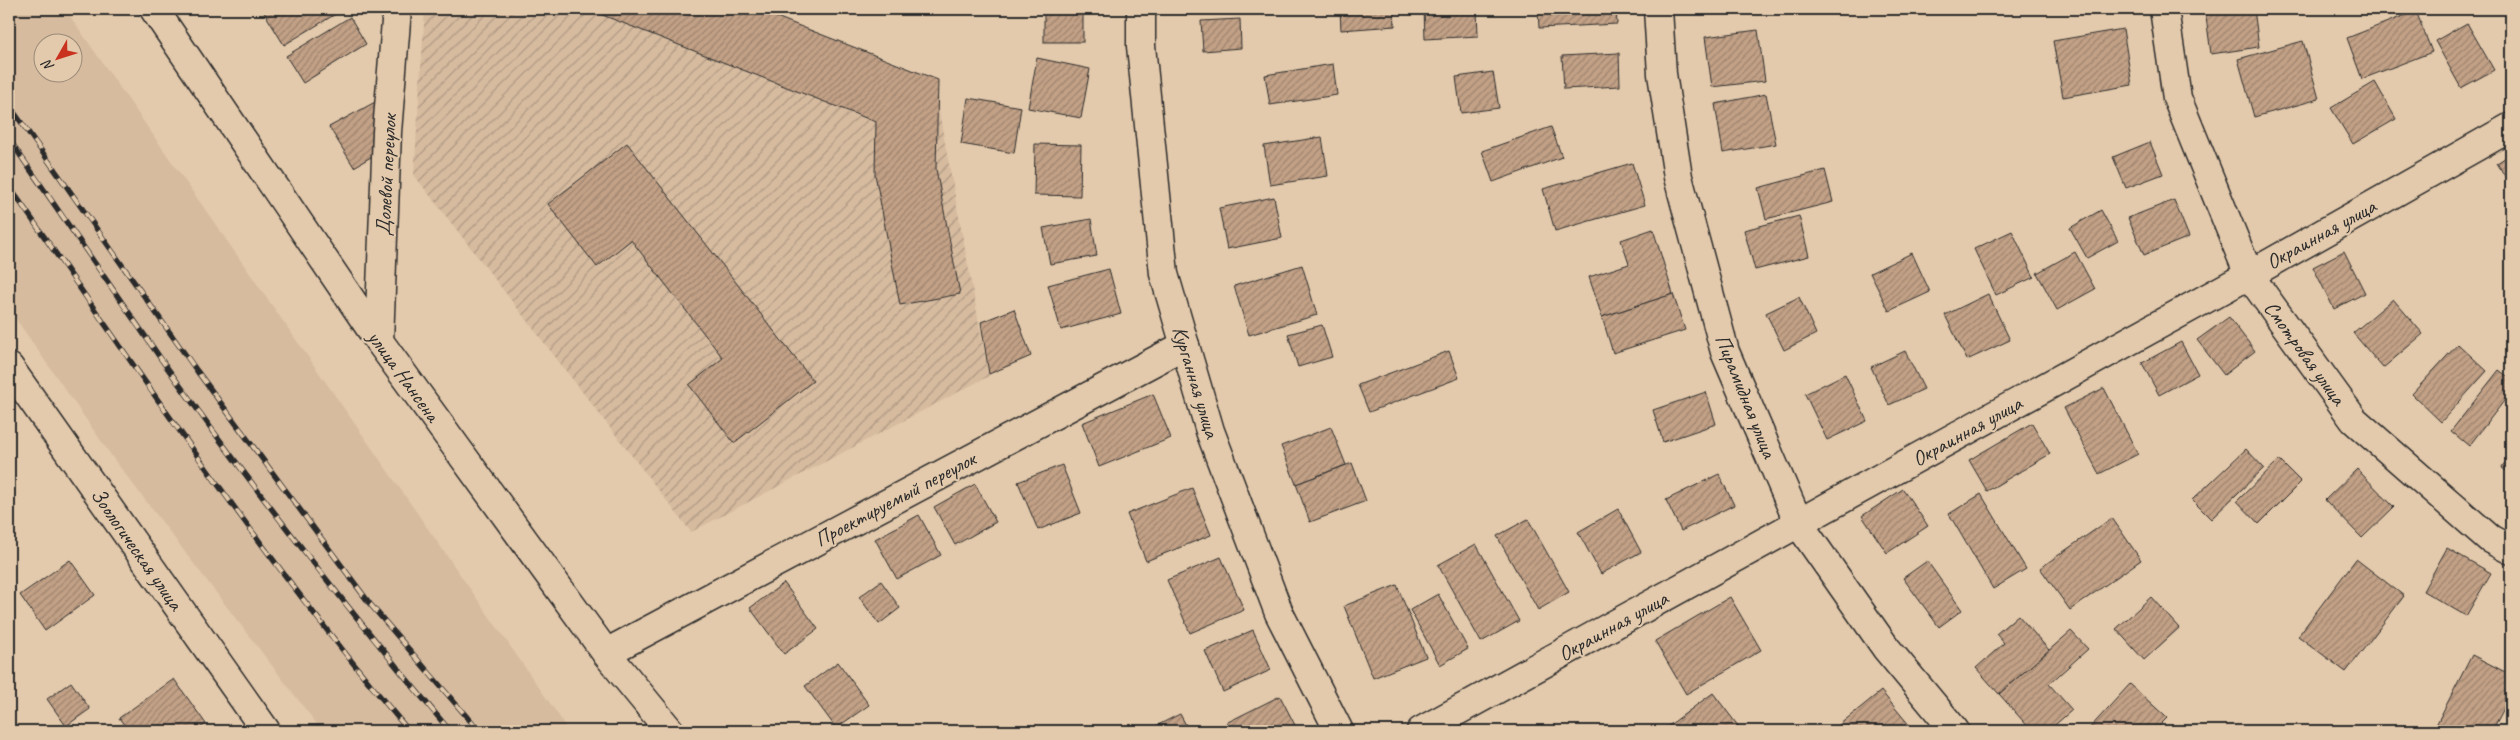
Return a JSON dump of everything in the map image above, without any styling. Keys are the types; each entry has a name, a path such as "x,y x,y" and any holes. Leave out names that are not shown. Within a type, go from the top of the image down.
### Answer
{"street":[{"name":"улица Нансена","path":"154,9 379,341 606,653 670,731"},
{"name":"Долевой переулок","path":"379,341 387,132 397,9"},
{"name":"Курганная улица","path":"1141,9 1141,46 1164,274 1210,430 1279,613 1340,731"},
{"name":"Пирамидная улица","path":"1658,9 1662,74 1678,177 1722,343 1799,524 1886,648 1955,731"},
{"name":"Смотровая улица","path":"2164,9 2177,98 2249,275 2354,420 2490,539 2511,550"},
{"name":"Окраинная улица","path":"1421,731 2249,275 2511,127"},
{"name":"Проектируемый переулок","path":"606,653 1185,345"},
{"name":"Зоологическая улица","path":"9,367 266,731"}],"shaded area":[{"path":"9,9 65,9 81,32 32,32 32,82 82,82 82,33 561,719 567,731 322,731 113,458 9,309"},
{"path":"425,9 743,9 933,80 989,376 691,532 414,175"}],"building":[{"path":"262,9 344,9 284,45"},
{"path":"587,9 756,9 938,80 936,169 960,294 900,305 875,174 876,122"},
{"path":"1044,9 1083,9 1083,42 1044,42"},
{"path":"1340,9 1394,9 1395,26 1341,30"},
{"path":"1424,9 1477,9 1478,36 1425,39"},
{"path":"1538,9 1616,9 1617,24 1539,28"},
{"path":"2205,9 2254,9 2259,47 2211,54"},
{"path":"2416,11 2432,52 2362,79 2347,38"},
{"path":"350,17 366,44 303,83 286,56"},
{"path":"1240,19 1241,48 1203,51 1201,21"},
{"path":"2467,23 2494,70 2461,88 2435,41"},
{"path":"2123,29 2132,85 2063,97 2053,41"},
{"path":"1758,30 1765,81 1712,87 1705,37"},
{"path":"2303,41 2319,99 2254,117 2238,59"},
{"path":"1619,53 1620,86 1564,89 1562,56"},
{"path":"1037,58 1090,69 1081,118 1028,108"},
{"path":"1333,64 1337,95 1270,105 1265,75"},
{"path":"1493,72 1499,108 1461,113 1456,77"},
{"path":"2375,82 2396,119 2353,144 2331,108"},
{"path":"1766,94 1776,144 1723,153 1715,104"},
{"path":"968,98 1021,107 1014,153 961,144"},
{"path":"377,101 376,154 354,167 329,127"},
{"path":"1551,127 1562,157 1493,182 1482,151"},
{"path":"1322,137 1328,176 1270,185 1264,146"},
{"path":"2150,142 2163,174 2126,188 2113,157"},
{"path":"627,143 813,381 734,443 689,385 723,358 631,240 597,267 548,204"},
{"path":"1035,144 1081,145 1080,196 1034,195"},
{"path":"2511,154 2511,186 2497,163"},
{"path":"1632,163 1645,205 1555,231 1543,189"},
{"path":"1825,170 1833,202 1766,219 1758,188"},
{"path":"1274,197 1282,238 1227,249 1219,208"},
{"path":"2174,200 2189,237 2144,255 2128,218"},
{"path":"2101,210 2118,241 2087,258 2070,228"},
{"path":"1799,216 1809,256 1755,270 1744,230"},
{"path":"1091,219 1097,256 1050,264 1043,228"},
{"path":"1653,229 1673,294 1602,317 1589,277 1629,264 1621,240"},
{"path":"2012,231 2034,277 1996,295 1974,249"},
{"path":"2344,251 2365,293 2334,309 2313,267"},
{"path":"2075,252 2095,289 2057,310 2037,273"},
{"path":"1912,253 1930,292 1889,311 1870,273"},
{"path":"1302,265 1317,315 1249,335 1234,286"},
{"path":"1109,269 1121,314 1061,330 1048,285"},
{"path":"1673,294 1685,330 1613,353 1602,317"},
{"path":"1988,294 2010,340 1967,360 1945,315"},
{"path":"1799,297 1816,334 1784,350 1766,313"},
{"path":"2393,299 2423,334 2383,368 2353,333"},
{"path":"1014,309 1031,356 989,374 981,322"},
{"path":"2229,317 2255,351 2224,375 2197,340"},
{"path":"1322,325 1332,357 1298,367 1288,334"},
{"path":"2181,342 2198,374 2159,395 2142,363"},
{"path":"2458,344 2487,371 2441,422 2412,394"},
{"path":"1449,351 1459,378 1369,412 1358,385"},
{"path":"1905,351 1924,389 1889,405 1871,367"},
{"path":"2499,370 2511,379 2511,392 2469,446 2451,431"},
{"path":"1845,374 1867,421 1827,440 1805,394"},
{"path":"2104,388 2138,454 2099,474 2064,408"},
{"path":"1706,392 1716,424 1663,442 1653,410"},
{"path":"1153,394 1171,438 1099,467 1082,423"},
{"path":"2032,423 2050,454 1987,491 1969,460"},
{"path":"1331,427 1346,465 1296,484 1281,446"},
{"path":"2246,449 2264,468 2211,519 2192,500"},
{"path":"2511,454 2511,474 2502,468"},
{"path":"2279,460 2301,482 2259,524 2237,501"},
{"path":"1352,463 1366,501 1310,522 1296,484"},
{"path":"1062,465 1081,513 1038,530 1018,482"},
{"path":"2357,469 2394,507 2362,538 2325,500"},
{"path":"1719,474 1734,505 1681,531 1666,500"},
{"path":"975,484 996,522 955,545 934,507"},
{"path":"1192,488 1211,535 1146,561 1127,514"},
{"path":"1903,489 1928,526 1887,553 1862,516"},
{"path":"1981,494 2026,569 1993,589 1949,514"},
{"path":"1618,509 1641,552 1601,574 1578,532"},
{"path":"919,515 941,555 897,579 875,539"},
{"path":"2112,518 2141,560 2070,610 2040,568"},
{"path":"1528,519 1569,592 1538,610 1497,536"},
{"path":"1476,544 1519,621 1481,642 1438,565"},
{"path":"2447,548 2491,573 2466,616 2423,591"},
{"path":"1221,557 1244,610 1190,633 1167,580"},
{"path":"2356,559 2404,596 2346,672 2298,636"},
{"path":"70,560 95,595 45,631 20,595"},
{"path":"1927,561 1962,610 1939,627 1903,578"},
{"path":"881,581 900,608 879,624 859,597"},
{"path":"784,583 818,629 784,654 750,608"},
{"path":"1397,585 1426,657 1373,678 1344,606"},
{"path":"1438,594 1468,649 1440,665 1410,610"},
{"path":"1730,597 1761,650 1686,694 1655,641"},
{"path":"2151,597 2179,628 2144,660 2116,629"},
{"path":"2018,615 2049,650 1999,694 1976,668 2004,643 1996,634"},
{"path":"1253,630 1271,670 1223,692 1205,651"},
{"path":"2071,631 2088,649 2049,684 2072,710 2048,731 2032,731 1999,694"},
{"path":"2472,655 2511,675 2511,695 2492,731 2433,731"},
{"path":"838,662 869,705 836,728 805,686"},
{"path":"174,679 206,724 195,731 129,731 119,718"},
{"path":"71,682 90,709 66,726 47,699"},
{"path":"2130,684 2167,718 2154,731 2087,731"},
{"path":"1881,691 1910,726 1904,731 1835,731 1834,729"},
{"path":"1713,693 1742,731 1663,730"},
{"path":"1280,696 1298,731 1230,731 1226,723"},
{"path":"1180,714 1189,731 1146,731"}],"railway":[{"path":"9,105 197,371 370,604 479,731"},
{"path":"9,139 161,359 230,454 338,594 450,731"},
{"path":"9,186 252,532 355,666 409,731"}]}
